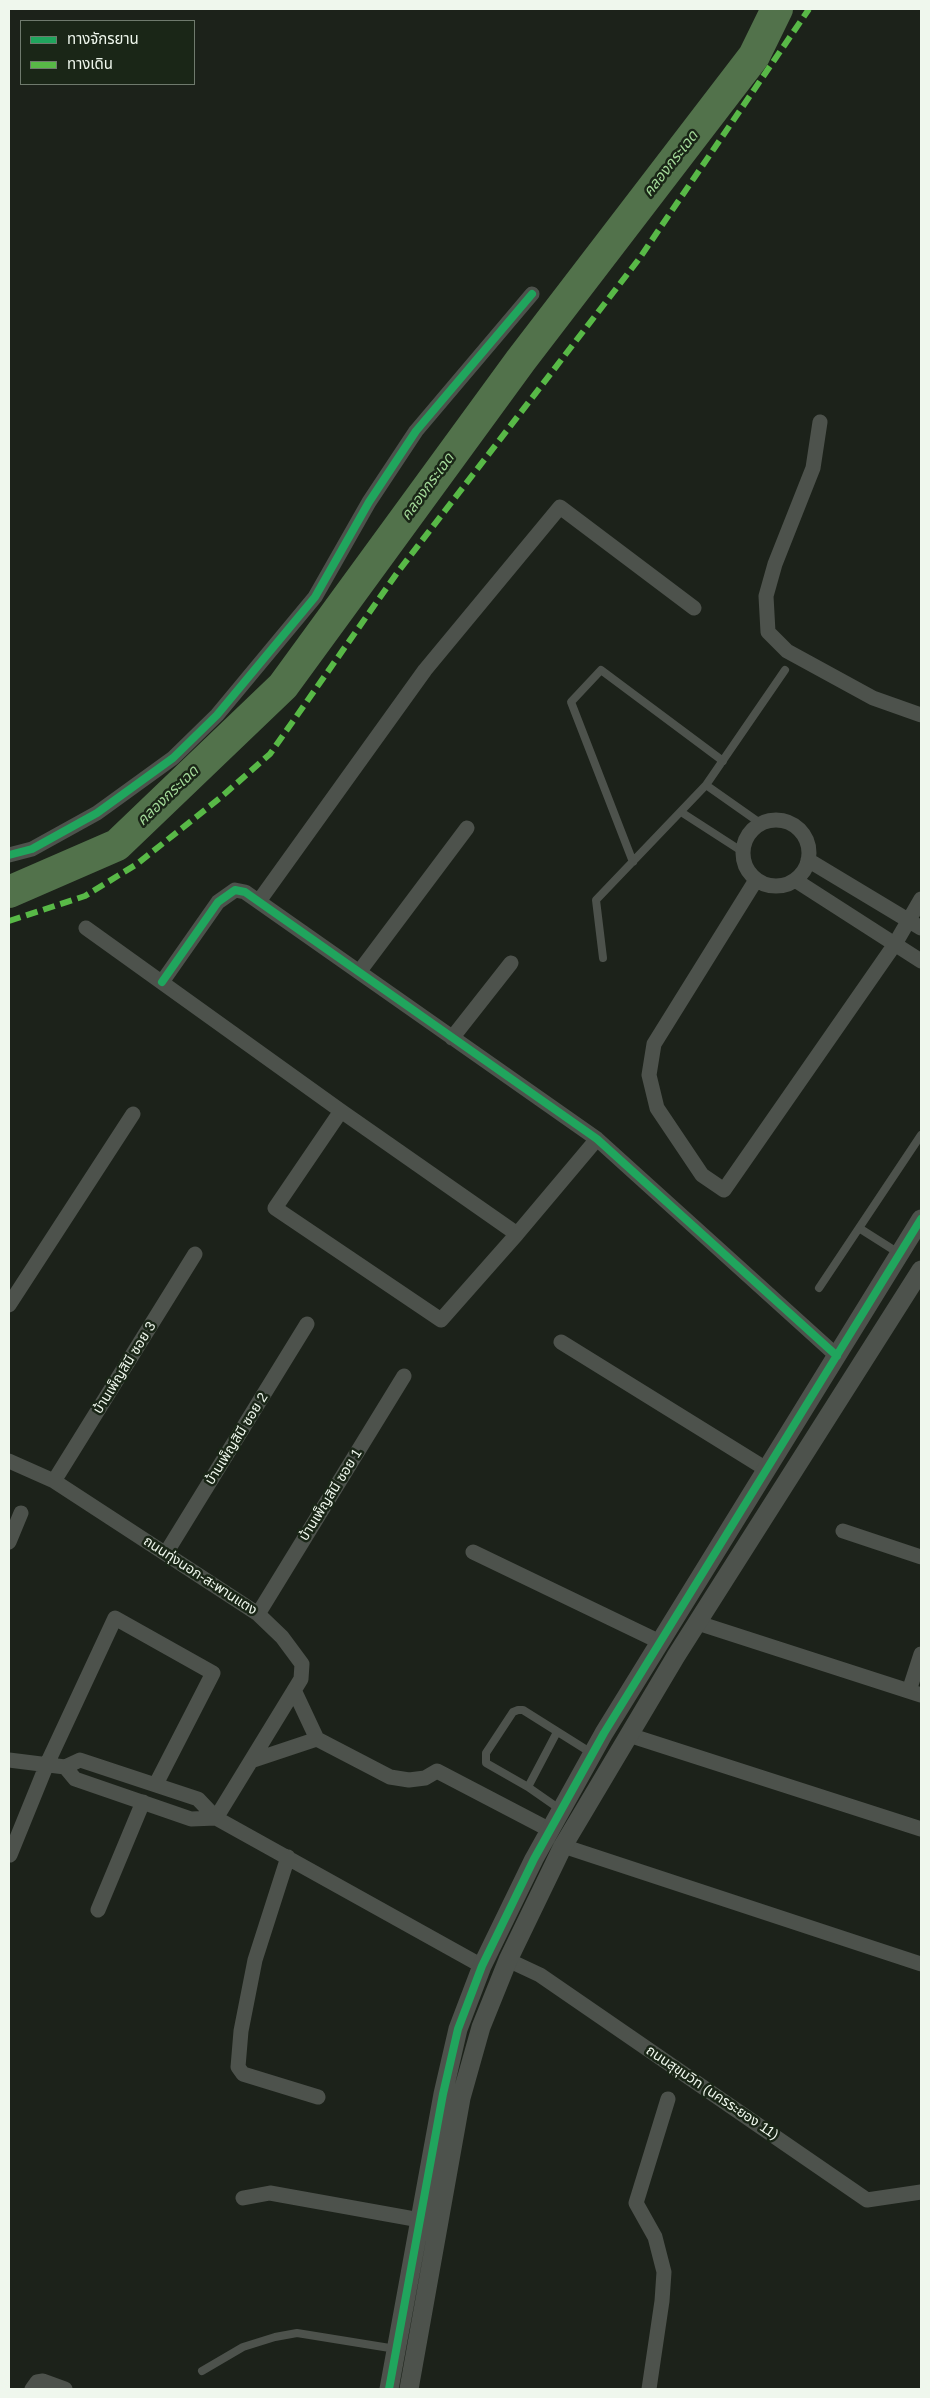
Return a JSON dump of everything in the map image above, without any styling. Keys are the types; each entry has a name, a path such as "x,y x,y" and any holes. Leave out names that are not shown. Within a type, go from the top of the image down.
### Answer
{"street":[{"path":"9,855 32,849 97,813 174,758 217,715 315,598 369,502 416,431 532,294"},
{"path":"820,422 813,468 766,596 768,632 787,652 864,694 921,715"},
{"path":"259,901 425,670 560,507 694,608"},
{"path":"771,820 782,820 793,824 803,833 808,846 808,860 804,872 795,880 783,886 776,886 756,880 749,872 743,852 748,835 760,824 771,820"},
{"path":"359,972 468,828"},
{"path":"808,860 915,924"},
{"path":"756,880 654,1044 650,1075 657,1108 702,1175 724,1190 895,944 915,924 921,899"},
{"path":"795,880 921,961"},
{"path":"162,982 218,902 225,895 235,890 245,892 596,1139 837,1356"},
{"path":"86,928 341,1111 517,1234"},
{"path":"452,1038 511,963"},
{"path":"341,1111 275,1208 441,1320 517,1234 596,1139"},
{"path":"9,1305 133,1114"},
{"path":"389,2389 443,2094 458,2028 482,1966 550,1830 592,1754 921,1219"},
{"name":"บ้านเพ็ญสินี ซอย 3","path":"54,1481 195,1254"},
{"path":"409,2389 461,2098 481,2027 508,1960 563,1846 629,1735 921,1270"},
{"name":"บ้านเพ็ญสินี ซอย 2","path":"166,1554 308,1324"},
{"path":"561,1342 766,1469"},
{"name":"บ้านเพ็ญสินี ซอย 1","path":"258,1614 404,1376"},
{"name":"ถนนทุ่งนอก-สะพานแตง","path":"9,1461 54,1481 258,1614 282,1637 302,1664 301,1679 216,1818"},
{"path":"9,1542 21,1512"},
{"path":"843,1531 921,1557"},
{"path":"473,1552 660,1642"},
{"path":"10,1855 47,1764 115,1618 213,1672 156,1784"},
{"path":"698,1623 915,1693 921,1654"},
{"path":"294,1690 316,1739 390,1777 408,1780 425,1778 437,1771 550,1830"},
{"path":"629,1735 921,1829"},
{"path":"251,1761 316,1739"},
{"path":"9,1760 65,1767 80,1760 198,1799 216,1818 482,1966"},
{"path":"65,1767 75,1779 191,1819 216,1818"},
{"path":"98,1910 142,1802"},
{"path":"563,1846 921,1964"},
{"path":"288,1857 255,1960 241,2031 238,2067 243,2074 318,2097"},
{"name":"ถนนสุขุมวิท (นครระยอง 11)","path":"508,1960 540,1975 867,2200 921,2192"},
{"path":"650,2389 664,2272 655,2237 636,2203 668,2100"},
{"path":"243,2198 270,2193 420,2220"},
{"path":"32,2389 37,2382 43,2381 65,2389"}],"lane":[{"path":"633,862 571,702 576,696 600,670 724,761"},
{"path":"603,958 596,900 706,785 785,670"},
{"path":"706,785 760,824"},
{"path":"681,812 743,852"},
{"path":"819,1288 921,1135"},
{"path":"859,1228 900,1254"},
{"path":"562,1810 528,1787 486,1763 486,1754 513,1712 523,1710 592,1754"},
{"path":"528,1787 557,1732"},
{"path":"202,2371 243,2346 275,2336 297,2334 396,2349"}],"waterway":[{"name":"คลองกระเฉด","path":"9,892 117,845 283,686 521,360 754,56 777,9"}],"marked path":[{"path":"9,921 85,896 137,864 220,798 270,754 397,573 639,259 809,9"}],"cycle path":[{"path":"9,855 32,849 97,813 173,758 217,715 315,597 369,502 416,431 532,294"},
{"path":"162,982 218,902 235,890 245,892 597,1139 837,1356"},
{"path":"389,2389 443,2094 458,2029 482,1966 534,1859 604,1733 921,1219"}]}
